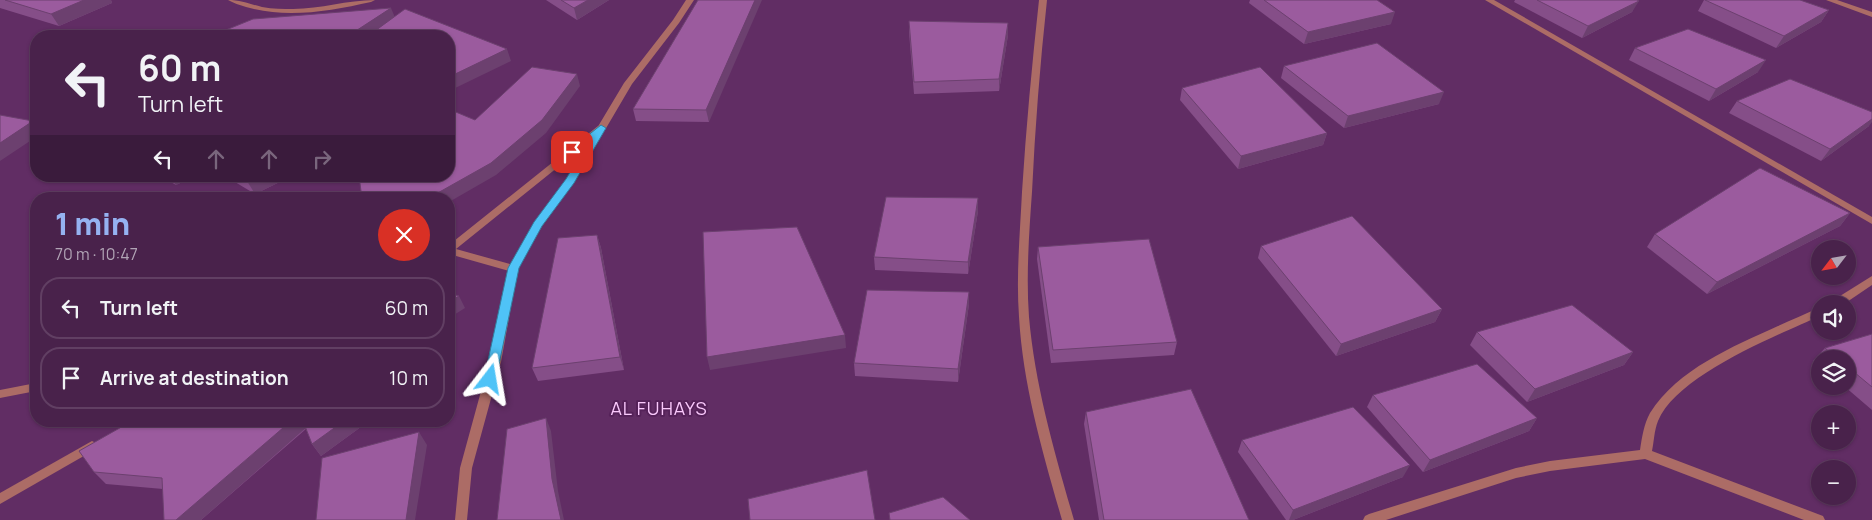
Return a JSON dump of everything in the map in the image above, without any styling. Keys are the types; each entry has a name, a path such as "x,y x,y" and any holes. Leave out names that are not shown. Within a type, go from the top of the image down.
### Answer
{"street":[{"path":"232,0 270,10 302,11 333,8 371,0"},
{"path":"461,520 466,468 495,362 514,268 538,224 570,181 628,83 690,0"},
{"path":"1044,0 1033,90 1023,259 1024,318 1031,372 1046,442 1068,520"},
{"path":"1489,0 1872,222"},
{"path":"1830,0 1872,15"},
{"path":"455,245 601,128"},
{"path":"455,252 514,268"},
{"path":"1850,295 1872,280"},
{"path":"1645,454 1654,418 1684,384 1703,370 1811,316"},
{"path":"0,394 30,389"},
{"path":"0,499 100,441"},
{"path":"1369,520 1516,473 1550,466 1645,454 1819,520"}],"building":[{"path":"5,0 84,0 51,14"},
{"path":"561,0 588,0 574,8"},
{"path":"698,0 755,0 706,110 633,109"},
{"path":"1264,0 1377,0 1395,12 1308,32"},
{"path":"1537,0 1637,0 1639,1 1588,26"},
{"path":"1705,0 1800,0 1829,10 1784,36"},
{"path":"391,8 357,30 226,30 253,19"},
{"path":"405,9 507,49 455,74 455,30 376,30"},
{"path":"909,21 1008,23 999,79 914,82"},
{"path":"1688,29 1766,60 1716,89 1635,48"},
{"path":"1377,43 1444,92 1348,116 1284,66"},
{"path":"532,67 577,74 542,120 491,163 439,192 359,192 361,191 360,182 455,182 455,112 475,120"},
{"path":"1260,67 1327,133 1241,156 1182,88"},
{"path":"1790,79 1872,112 1872,119 1830,149 1737,101"},
{"path":"0,115 30,120 30,123 0,143"},
{"path":"1760,168 1850,213 1717,282 1655,234"},
{"path":"886,197 978,198 968,262 874,257"},
{"path":"1352,216 1442,309 1341,344 1261,246"},
{"path":"797,227 845,335 707,357 703,232"},
{"path":"597,235 620,357 532,368 558,238"},
{"path":"1149,239 1177,342 1053,350 1038,247"},
{"path":"867,290 969,292 958,369 854,363"},
{"path":"1572,305 1633,352 1535,389 1477,332"},
{"path":"1872,334 1872,387 1856,374 1856,350 1827,350 1825,348"},
{"path":"1477,364 1537,418 1430,460 1373,395"},
{"path":"1191,389 1249,520 1104,520 1086,412"},
{"path":"1353,407 1410,465 1293,510 1242,440"},
{"path":"546,418 552,479 561,520 497,520 507,429"},
{"path":"121,427 284,427 176,520 164,520 162,478 94,472 79,451"},
{"path":"305,427 336,427 312,444"},
{"path":"419,432 406,520 316,520 322,458"},
{"path":"867,470 875,520 750,520 748,499"},
{"path":"943,497 970,520 890,520 889,513"}],"district":[{"name":"AL FUHAYS","path":"659,408"}],"route":[{"path":"490,379 514,268 538,224 570,181 601,128 572,152"}]}
